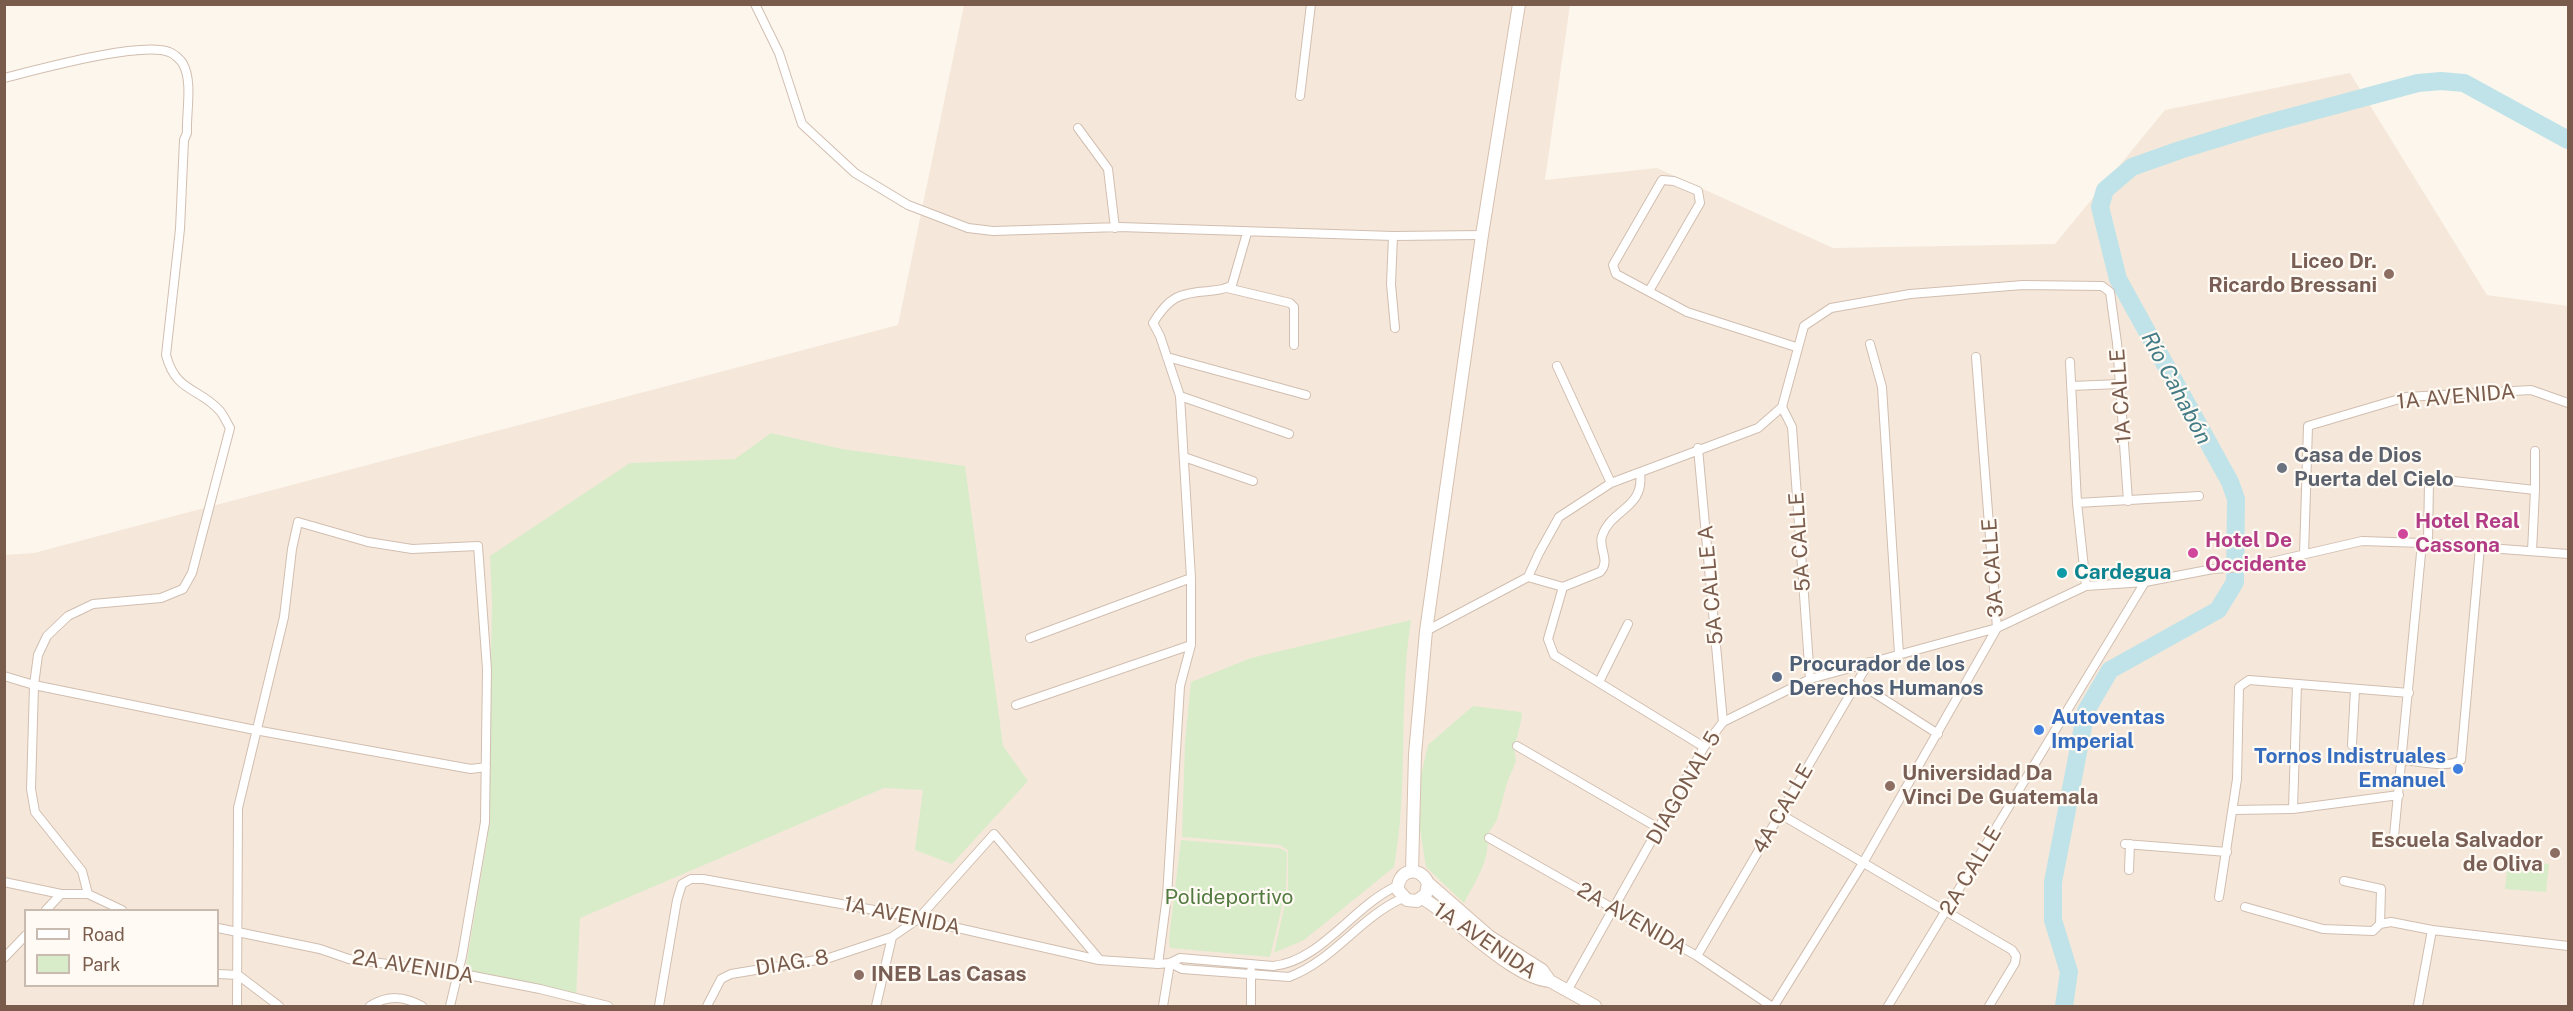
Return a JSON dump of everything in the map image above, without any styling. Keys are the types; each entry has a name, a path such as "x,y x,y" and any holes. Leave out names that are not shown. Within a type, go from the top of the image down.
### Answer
{"main road":[{"path":"1412,871 1415,754 1426,631 1482,235 1519,4"},
{"path":"1412,871 1422,874 1428,883 1426,894 1412,902 1400,892 1402,876 1412,871"},
{"name":"1A AVENIDA","path":"1428,883 1490,938 1542,970 1550,981 1595,1006"},
{"name":"1A AVENIDA","path":"1422,898 1480,943 1537,980 1550,981"}],"street":[{"path":"755,4 779,53 802,124 855,173 908,205 968,228 993,231 1115,228 1393,236 1482,235"},
{"path":"1300,96 1311,4"},
{"path":"4,78 72,61 148,49 169,52 182,62 187,79 187,133 184,140 180,229 166,355 171,371 182,384 219,411 230,428 192,573 183,589 161,598 93,604 68,616 47,636 38,655 34,685 31,789 35,812 82,871 88,894"},
{"path":"1078,128 1101,156 1108,169 1115,228"},
{"path":"1426,631 1528,577 1559,517 1611,483 1698,448 1758,428 1782,407 1796,347 1687,312 1616,274 1613,266 1662,180 1668,179 1698,191 1700,203 1649,291"},
{"path":"1227,288 1236,278 1247,233"},
{"path":"1393,236 1391,284 1395,328"},
{"name":"1A CALLE","path":"1796,347 1804,326 1831,308 1899,296 2023,285 2102,285 2110,292 2120,384 2128,501"},
{"path":"1158,964 1167,896 1180,686 1191,645 1191,578 1180,396 1153,323 1167,302 1184,293 1227,288 1290,303 1294,307 1294,345"},
{"path":"1870,344 1882,387 1899,654"},
{"path":"1167,357 1305,395"},
{"name":"3A CALLE","path":"1773,1006 1863,863 1997,628 1976,357"},
{"path":"2070,362 2077,502 2086,586"},
{"path":"1557,366 1611,483"},
{"path":"2071,386 2120,384"},
{"name":"1A AVENIDA","path":"2304,554 2308,426 2406,397 2531,390 2568,403"},
{"path":"1180,396 1289,434"},
{"name":"5A CALLE","path":"1782,407 1792,427 1810,679"},
{"name":"5A CALLE A","path":"1698,448 1723,722"},
{"path":"2532,551 2535,451"},
{"path":"1185,457 1253,481"},
{"path":"1528,577 1563,587 1600,572 1605,563 1600,539 1606,526 1632,502 1640,490 1640,473"},
{"path":"2394,836 2425,543 2429,481 2535,490"},
{"path":"2077,502 2199,496"},
{"path":"237,1006 237,808 284,617 292,549 298,522 368,542 412,549 478,546 487,669 485,822 458,974 450,1006"},
{"name":"DIAGONAL 5","path":"1567,991 1704,747 1723,722 1810,679 1997,628 2086,586 2145,582 2212,569 2254,566 2362,541 2425,543 2568,554"},
{"path":"2403,760 2448,764 2461,760 2480,547"},
{"path":"1030,638 1191,578"},
{"name":"2A CALLE","path":"1888,1006 2145,582"},
{"path":"1563,587 1548,639 1549,647 1554,655 1704,747"},
{"path":"1599,682 1628,624"},
{"path":"1016,705 1191,645"},
{"name":"4A CALLE","path":"1697,956 1869,662"},
{"path":"4,676 34,685 255,730 471,769 486,766"},
{"path":"2219,897 2237,779 2239,687 2249,680 2409,693"},
{"path":"1857,682 1938,734"},
{"path":"2293,810 2296,684"},
{"path":"2352,745 2355,690"},
{"path":"1517,746 1660,829"},
{"path":"2234,810 2293,810 2400,795"},
{"path":"1780,814 2012,950 2016,956 2015,963 1989,1006"},
{"name":"DIAG. 8","path":"707,1006 721,979 731,974 839,955 892,937 918,919 994,834 1099,960"},
{"name":"2A AVENIDA","path":"1489,838 1697,956 1773,1006"},
{"path":"2129,870 2128,844 2227,852"},
{"name":"1A AVENIDA","path":"659,1006 677,900 682,884 691,879 703,879 918,919 1099,960 1158,964 1170,963 1180,958 1280,966 1309,952 1381,893 1400,892"},
{"path":"2344,880 2381,889 2380,924"},
{"path":"4,882 62,894 88,894 108,907"},
{"path":"1163,1006 1170,963 1182,969 1289,977 1301,973 1348,939 1400,892"},
{"path":"47,909 62,894"},
{"path":"2245,907 2323,929 2373,931 2380,924 2391,922 2432,930 2568,946"},
{"name":"2A AVENIDA","path":"219,928 320,949 349,959 458,974 540,989 608,1006"},
{"path":"2418,1006 2432,930"},
{"path":"4,958 24,937"},
{"path":"876,1006 892,937"},
{"path":"1250,965 1251,1006"},
{"path":"219,974 238,975 279,1006"},
{"path":"370,1006 379,1000 394,997 412,1000 422,1006"}],"shaded area":[{"path":"964,5 1570,5 1545,180 1657,168 1833,248 2055,244 2165,110 2350,73 2487,295 2568,306 2568,1006 5,1006 5,555 34,553 898,325"}],"green space":[{"path":"771,433 842,449 965,466 1003,746 1028,781 952,864 915,850 923,790 884,788 580,918 576,997 465,972 488,835 492,601 490,556 630,463 735,459"},
{"path":"1411,620 1405,682 1399,836 1394,867 1304,940 1274,953 1288,890 1288,850 1280,845 1182,837 1185,742 1191,682 1251,658"},
{"path":"1473,706 1521,712 1522,717 1514,749 1516,761 1507,783 1497,820 1487,835 1487,853 1484,862 1464,903 1426,867 1419,822 1421,776 1428,745"},
{"name":"Polideportivo","path":"1181,840 1279,848 1287,852 1286,890 1270,957 1170,948 1169,938"},
{"path":"2508,861 2549,864 2546,892 2505,889"}],"waterway":[{"name":"Río Cahabón","path":"2064,1006 2069,972 2053,920 2053,882 2086,711 2110,670 2218,610 2235,582 2236,499 2230,482 2118,279 2100,207 2105,190 2132,167 2180,150 2265,124 2418,83 2441,81 2464,83 2568,140"}],"place":[{"name":"Liceo Dr. Ricardo Bressani","path":"2389,274"},
{"name":"Casa de Dios Puerta del Cielo","path":"2282,468"},
{"name":"Hotel Real Cassona","path":"2403,534"},
{"name":"Hotel De Occidente","path":"2193,553"},
{"name":"Cardegua","path":"2062,573"},
{"name":"Procurador de los Derechos Humanos","path":"1777,677"},
{"name":"Autoventas Imperial","path":"2039,730"},
{"name":"Tornos Indistruales Emanuel","path":"2458,769"},
{"name":"Universidad Da Vinci De Guatemala","path":"1890,786"},
{"name":"Escuela Salvador de Oliva","path":"2555,853"},
{"name":"INEB Las Casas","path":"859,975"}]}
